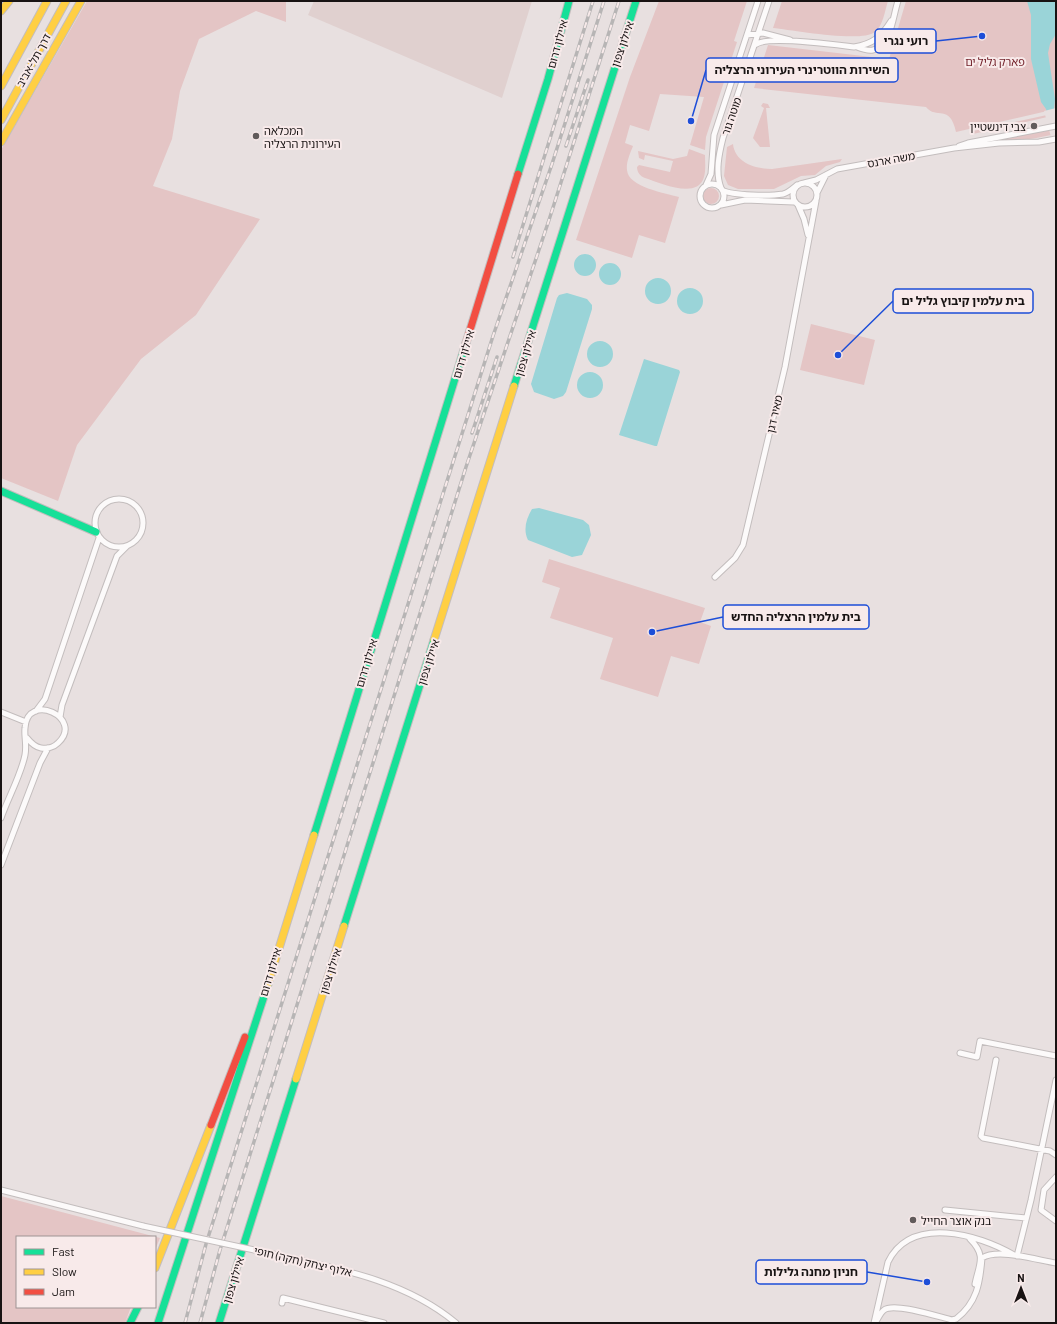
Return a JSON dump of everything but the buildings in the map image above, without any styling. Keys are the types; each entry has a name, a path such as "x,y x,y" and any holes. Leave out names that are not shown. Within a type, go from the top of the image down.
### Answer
{"main road":[{"path":"1,11 9,1"},
{"name":"דרך תל-אביב","path":"1,86 47,1"},
{"name":"דרך תל-אביב","path":"1,120 66,1"},
{"path":"1,142 81,1"},
{"name":"איילון דרום","path":"158,1323 167,1291 233,1095 272,964 546,87 569,1"},
{"name":"איילון צפון","path":"220,1323 239,1257 611,78 637,1"},
{"path":"1,491 98,535"},
{"path":"156,1266 177,1216 272,964"},
{"path":"226,1323 239,1257"},
{"path":"130,1323 138,1308"}],"street":[{"name":"מוטה גור","path":"706,185 710,174 714,135 758,1"},
{"name":"מוטה גור","path":"722,189 718,178 719,160 723,138 769,1"},
{"path":"755,45 766,41 793,41 854,47 869,50 879,48 887,40 891,21 898,1"},
{"path":"753,18 757,35 766,41"},
{"path":"854,47 875,41 881,37 891,21"},
{"path":"762,24 768,34"},
{"path":"747,35 768,34 793,41"},
{"name":"משה ארנס","path":"956,147 968,143 1037,131 1056,126"},
{"name":"משה ארנס","path":"804,183 816,180 837,169 956,147 999,143 1039,142 1056,139"},
{"path":"817,194 812,185 804,183 787,192 779,194 730,193 714,184 706,185 702,188 699,196 702,204 713,209 720,205 745,200 795,203 807,207 816,200 817,194 826,174"},
{"path":"795,203 793,191 797,186"},
{"path":"720,205 724,198 722,189"},
{"name":"מאיר דגן","path":"715,578 735,558 743,544 780,390 816,200"},
{"name":"מאיר דגן","path":"795,203 804,219 809,240"},
{"path":"27,738 36,746 48,748 54,746 63,736 64,729 60,717 62,706 84,643 117,556 138,538 143,524 140,510 130,502 114,499 103,505 96,514 94,528 98,535 110,546 118,548 127,546"},
{"path":"1,818 24,756 27,738 25,732 26,722 45,699 98,535"},
{"path":"36,711 49,710 60,717"},
{"path":"1,712 26,722"},
{"path":"1,865 40,763 48,748"},
{"path":"960,1053 977,1057 980,1041 1056,1056"},
{"path":"996,1060 982,1136 983,1138 1050,1151 1056,1155"},
{"path":"1017,1256 1056,1080"},
{"path":"1056,1177 1044,1190 1041,1210 1056,1221"},
{"name":"אלוף יצחק (חקה) חופי","path":"1,1190 143,1226 355,1273 401,1290 429,1303 456,1323"},
{"path":"945,1210 1026,1218"},
{"path":"874,1323 888,1262 892,1253 900,1245 917,1235 942,1233 969,1238 998,1246 1017,1256"},
{"path":"874,1323 885,1310 890,1308 901,1308 952,1320 959,1317 970,1305 982,1258 978,1246 969,1238"},
{"path":"982,1258 992,1253 1056,1263"},
{"path":"282,1303 283,1298 384,1323"}],"shaded area":[{"path":"314,1 532,1 502,98 308,15"}],"green space":[{"path":"87,1 286,1 286,22 256,11 199,39 180,91 172,139 153,186 260,219 196,315 141,359 77,445 58,501 1,478 1,150"},
{"path":"659,1 747,1 734,41 737,42 706,137 705,150 690,145 704,97 660,94 649,131 630,125 625,143 633,146 627,164 629,176 640,185 679,197 665,243 639,235 632,258 576,240 630,77"},
{"path":"782,1 888,1 882,22 875,32 867,35 842,36 773,28"},
{"name":"פארק גליל ים","path":"906,1 1056,1 1056,109 956,132 953,123 947,115 930,111 926,107 754,88 768,45 889,59"},
{"path":"763,103 768,104 770,108 766,108 770,147 760,147 753,138 764,108 761,106"},
{"path":"1056,113 1056,115 973,134 973,131"},
{"path":"1056,129 1056,134 1042,137 1021,140 1000,140"},
{"path":"733,144 738,156 747,164 766,169 842,159 840,162 826,166 815,175 801,176 774,189 738,189 728,185 724,176 727,147"},
{"path":"689,149 705,155 704,177 700,184 694,188 687,189 669,186 645,178 638,172 637,167 639,165 670,172 673,161 645,155 644,160 639,158 638,151 673,159 687,156"},
{"path":"711,188 718,193 719,196 714,203 711,204 704,199 703,196 708,189"},
{"path":"811,324 875,340 864,385 800,370"},
{"path":"549,559 705,608 700,622 711,626 699,664 671,656 658,697 600,679 613,638 550,618 560,588 542,582"},
{"path":"1,1196 152,1236 16,1236 16,1308 131,1308 125,1323 1,1323"},
{"path":"156,1237 160,1238 156,1248"}],"water":[{"path":"1027,1 1056,1 1056,34 1050,44 1048,53 1055,99 1054,110 1056,121 1056,148 1046,109 1041,102 1031,59 1031,15"},
{"path":"585,254 593,257 596,265 593,273 585,276 577,273 574,265 577,257"},
{"path":"610,263 618,266 621,274 618,282 610,285 602,282 599,274 602,266"},
{"path":"658,278 667,282 671,291 667,300 658,304 649,300 645,291 649,282"},
{"path":"690,288 699,292 703,301 699,310 690,314 681,310 677,301 681,292"},
{"path":"567,293 587,299 592,305 592,309 566,392 563,396 554,399 534,392 531,384 557,298 559,295"},
{"path":"600,341 609,345 613,354 609,363 600,367 591,363 587,354 591,345"},
{"path":"644,359 679,370 680,372 657,446 619,435"},
{"path":"590,372 599,376 603,385 599,394 590,398 581,394 577,385 581,376"},
{"path":"539,508 583,520 589,525 591,535 582,555 572,557 528,540 525,528 528,517 532,509"}],"pier":[{"path":"1056,108 1056,147 1054,148 1044,111"}],"railway":[{"path":"513,257 593,1"},
{"path":"185,1323 206,1244 325,866 493,336 552,164 604,1"},
{"path":"200,1323 220,1250 466,467 549,220 619,1"},
{"path":"566,146 588,80"},
{"path":"472,433 497,357"}],"traffic: fast":[{"path":"518,174 548,79 569,1"},
{"path":"514,386 636,1"},
{"path":"314,835 466,343"},
{"path":"1,491 96,532"},
{"path":"344,926 434,640"},
{"path":"158,1323 268,984"},
{"path":"219,1323 296,1079"},
{"path":"130,1323 138,1308"}],"traffic: slow":[{"path":"1,11 9,1"},
{"path":"1,86 47,1"},
{"path":"1,120 66,1"},
{"path":"1,142 81,1"},
{"path":"434,640 514,386"},
{"path":"268,984 314,835"},
{"path":"296,1079 344,926"},
{"path":"156,1265 211,1125"}],"traffic: jam":[{"path":"466,343 518,174"},
{"path":"211,1125 245,1037"}],"place":[{"name":"רועי נגרי","path":"982,36"},
{"name":"השירות הווטרינרי העירוני הרצליה","path":"691,121"},
{"name":"צבי דינשטיין","path":"1034,126"},
{"name":"המכלאה העירונית הרצליה","path":"256,136"},
{"name":"בית עלמין קיבוץ גליל ים","path":"838,355"},
{"name":"בית עלמין הרצליה החדש","path":"652,632"},
{"name":"בנק אוצר החייל","path":"913,1220"},
{"name":"חניון מחנה גלילות","path":"927,1282"}]}
